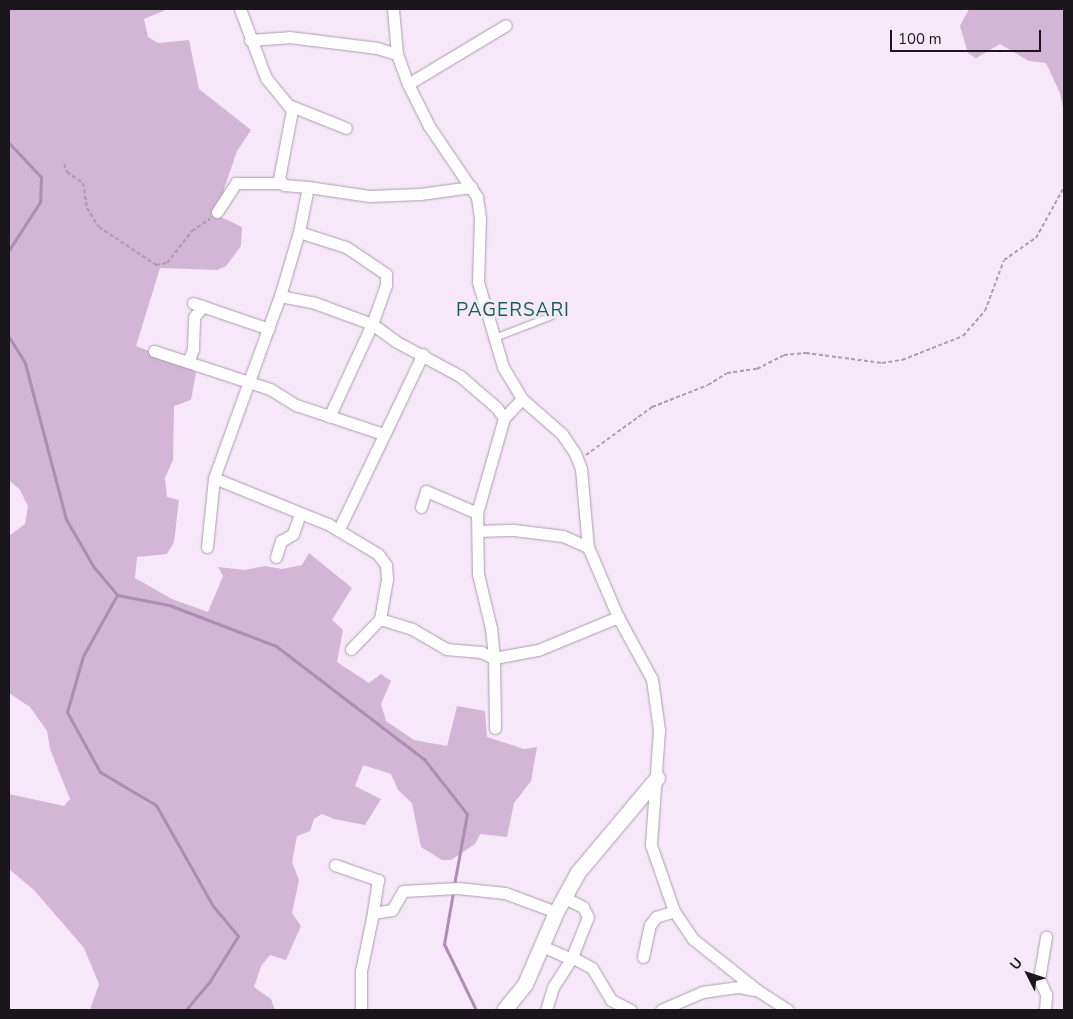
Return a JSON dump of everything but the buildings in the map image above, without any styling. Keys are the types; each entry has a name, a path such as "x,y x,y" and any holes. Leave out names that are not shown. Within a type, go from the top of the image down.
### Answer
{"street":[{"path":"240,9 250,40 270,85 291,106 346,128"},
{"path":"393,9 397,54 408,84 429,126 472,186 480,218 476,272 493,339 510,380 522,398 562,434 578,461 588,547 618,617 652,679 659,730 657,778 650,845 674,911 693,939 757,990 788,1010"},
{"path":"408,84 506,25"},
{"path":"250,40 289,37 377,48 397,54"},
{"path":"281,183 279,175 291,125 291,106"},
{"path":"217,212 236,183 281,183 387,196 472,186"},
{"path":"206,547 214,478 247,381 269,329 280,296 299,232 308,187"},
{"path":"299,232 346,247 386,274 386,285 372,324 329,417"},
{"path":"280,296 315,303 372,324 395,341 423,354 460,376 496,407 504,418"},
{"path":"188,362 193,349 194,317 198,305 269,329"},
{"path":"154,352 247,381 329,417 384,434"},
{"path":"339,529 423,354"},
{"path":"494,728 494,658 491,628 478,574 477,513 504,418 522,398"},
{"path":"214,478 339,529 378,554 386,565 387,579 380,619 352,649"},
{"path":"421,507 426,492 477,513"},
{"path":"276,557 281,541 293,534 300,514"},
{"path":"478,531 514,530 563,536 588,547"},
{"path":"380,619 412,629 446,649 481,652 494,658 548,648 602,622 618,617"},
{"path":"504,1010 525,984 563,897 585,861 657,778"},
{"path":"336,865 378,880 361,971 362,1010"},
{"path":"373,913 392,910 400,895 408,888 452,888 515,894 556,912"},
{"path":"546,1010 553,987 571,958 588,913 563,897"},
{"path":"643,958 650,925 656,917 674,911"},
{"path":"1045,1010 1046,994 1039,979 1046,937"},
{"path":"542,946 592,968 611,1000 631,1010"},
{"path":"661,1010 702,992 739,987 757,990"}],"lane":[{"path":"493,339 552,316"}],"path":[{"path":"64,164 67,172 83,183 87,208 99,227 156,266 167,263 192,230 217,212"},
{"path":"578,461 652,407 708,385 727,373 757,369 784,356 806,353 882,363 902,360 963,336 985,311 1004,260 1036,238 1064,187"}],"shaded area":[{"path":"9,9 168,9 144,19 148,37 158,43 189,40 199,89 251,130 237,151 224,189 221,217 242,227 241,246 226,266 217,270 160,268 136,346 190,367 196,373 191,400 174,406 173,460 165,478 167,497 179,500 174,542 167,554 137,557 135,578 172,599 208,612 223,576 218,567 244,570 265,566 282,569 302,565 309,553 352,588 332,620 343,630 337,662 369,683 381,674 391,681 381,704 386,721 414,740 447,746 457,706 485,711 487,737 524,749 537,747 531,781 514,803 507,837 480,834 475,844 451,860 442,860 421,847 412,803 398,790 391,774 363,765 355,786 381,799 365,825 334,819 322,814 314,819 310,831 297,836 292,862 299,880 292,913 301,926 286,960 270,955 261,966 254,987 271,999 275,1010 90,1010 99,984 84,948 34,890 9,869 9,794 64,806 70,799 50,749 47,731 30,707 9,693 9,536 25,524 28,506 20,490 9,480"},
{"path":"969,9 1064,9 1064,112 1060,93 1046,63 1029,61 1000,44 976,58 968,53 960,26"}],"waterway":[{"path":"9,143 41,177 40,202 9,250"},
{"path":"9,337 25,363 66,519 93,566 117,595 169,605 276,646 424,759 467,814 454,885"},
{"path":"117,595 83,656 67,712 100,772 156,805 213,906 238,936 210,981 186,1010"},
{"path":"453,892 444,944 476,1010"}],"district":[{"name":"PAGERSARI","path":"513,311"}]}
